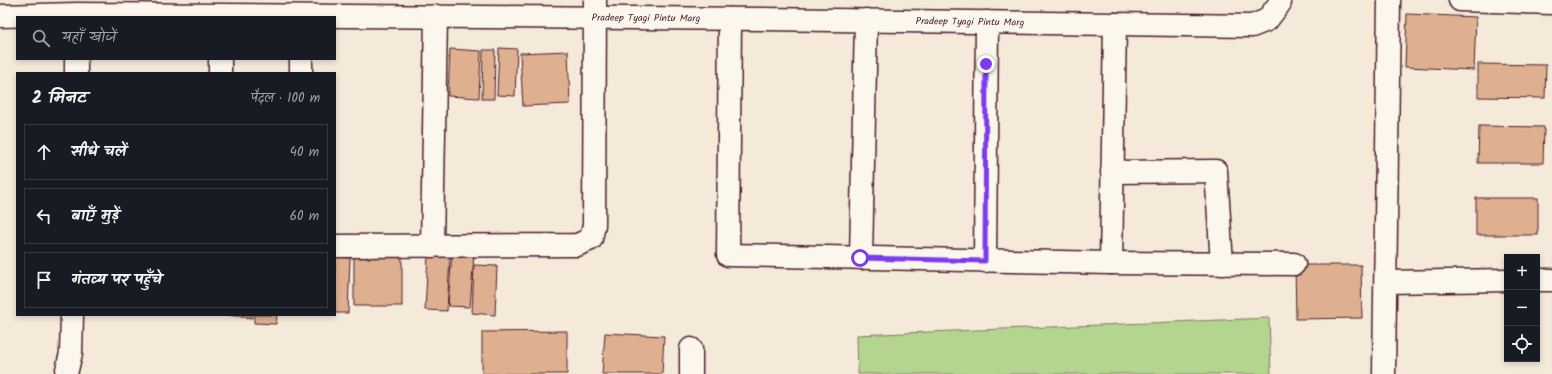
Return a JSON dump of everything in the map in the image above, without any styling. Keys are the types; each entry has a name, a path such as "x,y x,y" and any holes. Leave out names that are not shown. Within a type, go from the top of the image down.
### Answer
{"street":[{"name":"Pradeep Tyagi Pintu Marg","path":"0,16 77,10 221,16 302,11 436,16 595,9 730,19 764,9 866,20 1252,26 1267,20 1280,3 1280,0"},
{"path":"1384,374 1389,0"},
{"path":"1460,0 1552,2"},
{"path":"336,246 577,245 591,239 594,225 595,9"},
{"path":"432,246 436,16"},
{"path":"730,19 728,255 985,261 1294,264"},
{"path":"860,258 866,20"},
{"path":"985,261 987,22"},
{"path":"1111,263 1115,24"},
{"path":"76,60 76,72"},
{"path":"220,60 220,72"},
{"path":"301,60 301,72"},
{"path":"1112,172 1216,171 1222,264"},
{"path":"1386,282 1504,280"},
{"path":"1540,280 1552,280"},
{"path":"66,374 71,353 72,316"},
{"path":"691,348 691,374"}],"green space":[{"path":"1269,318 1271,374 858,374 857,335"}],"building":[{"path":"1407,14 1476,17 1474,70 1405,67"},
{"path":"499,48 517,49 515,96 497,95"},
{"path":"450,49 481,51 479,98 448,96"},
{"path":"483,50 495,50 494,99 482,99"},
{"path":"568,51 570,104 523,106 520,53"},
{"path":"1478,64 1546,65 1545,98 1478,97"},
{"path":"1479,126 1544,127 1543,163 1478,163"},
{"path":"1476,198 1538,198 1538,235 1476,235"},
{"path":"354,252 402,252 402,306 354,306"},
{"path":"452,253 474,255 470,307 448,306"},
{"path":"428,255 450,257 447,311 425,310"},
{"path":"336,257 350,258 348,313 336,313"},
{"path":"474,265 497,266 495,315 472,313"},
{"path":"1295,265 1361,265 1362,318 1296,319"},
{"path":"235,316 252,316 252,318"},
{"path":"254,316 277,316 276,324 254,323"},
{"path":"567,331 567,374 482,374 482,332"},
{"path":"605,333 664,336 662,374 602,374"}],"route":[{"path":"860,258 985,261 986,64"}]}
